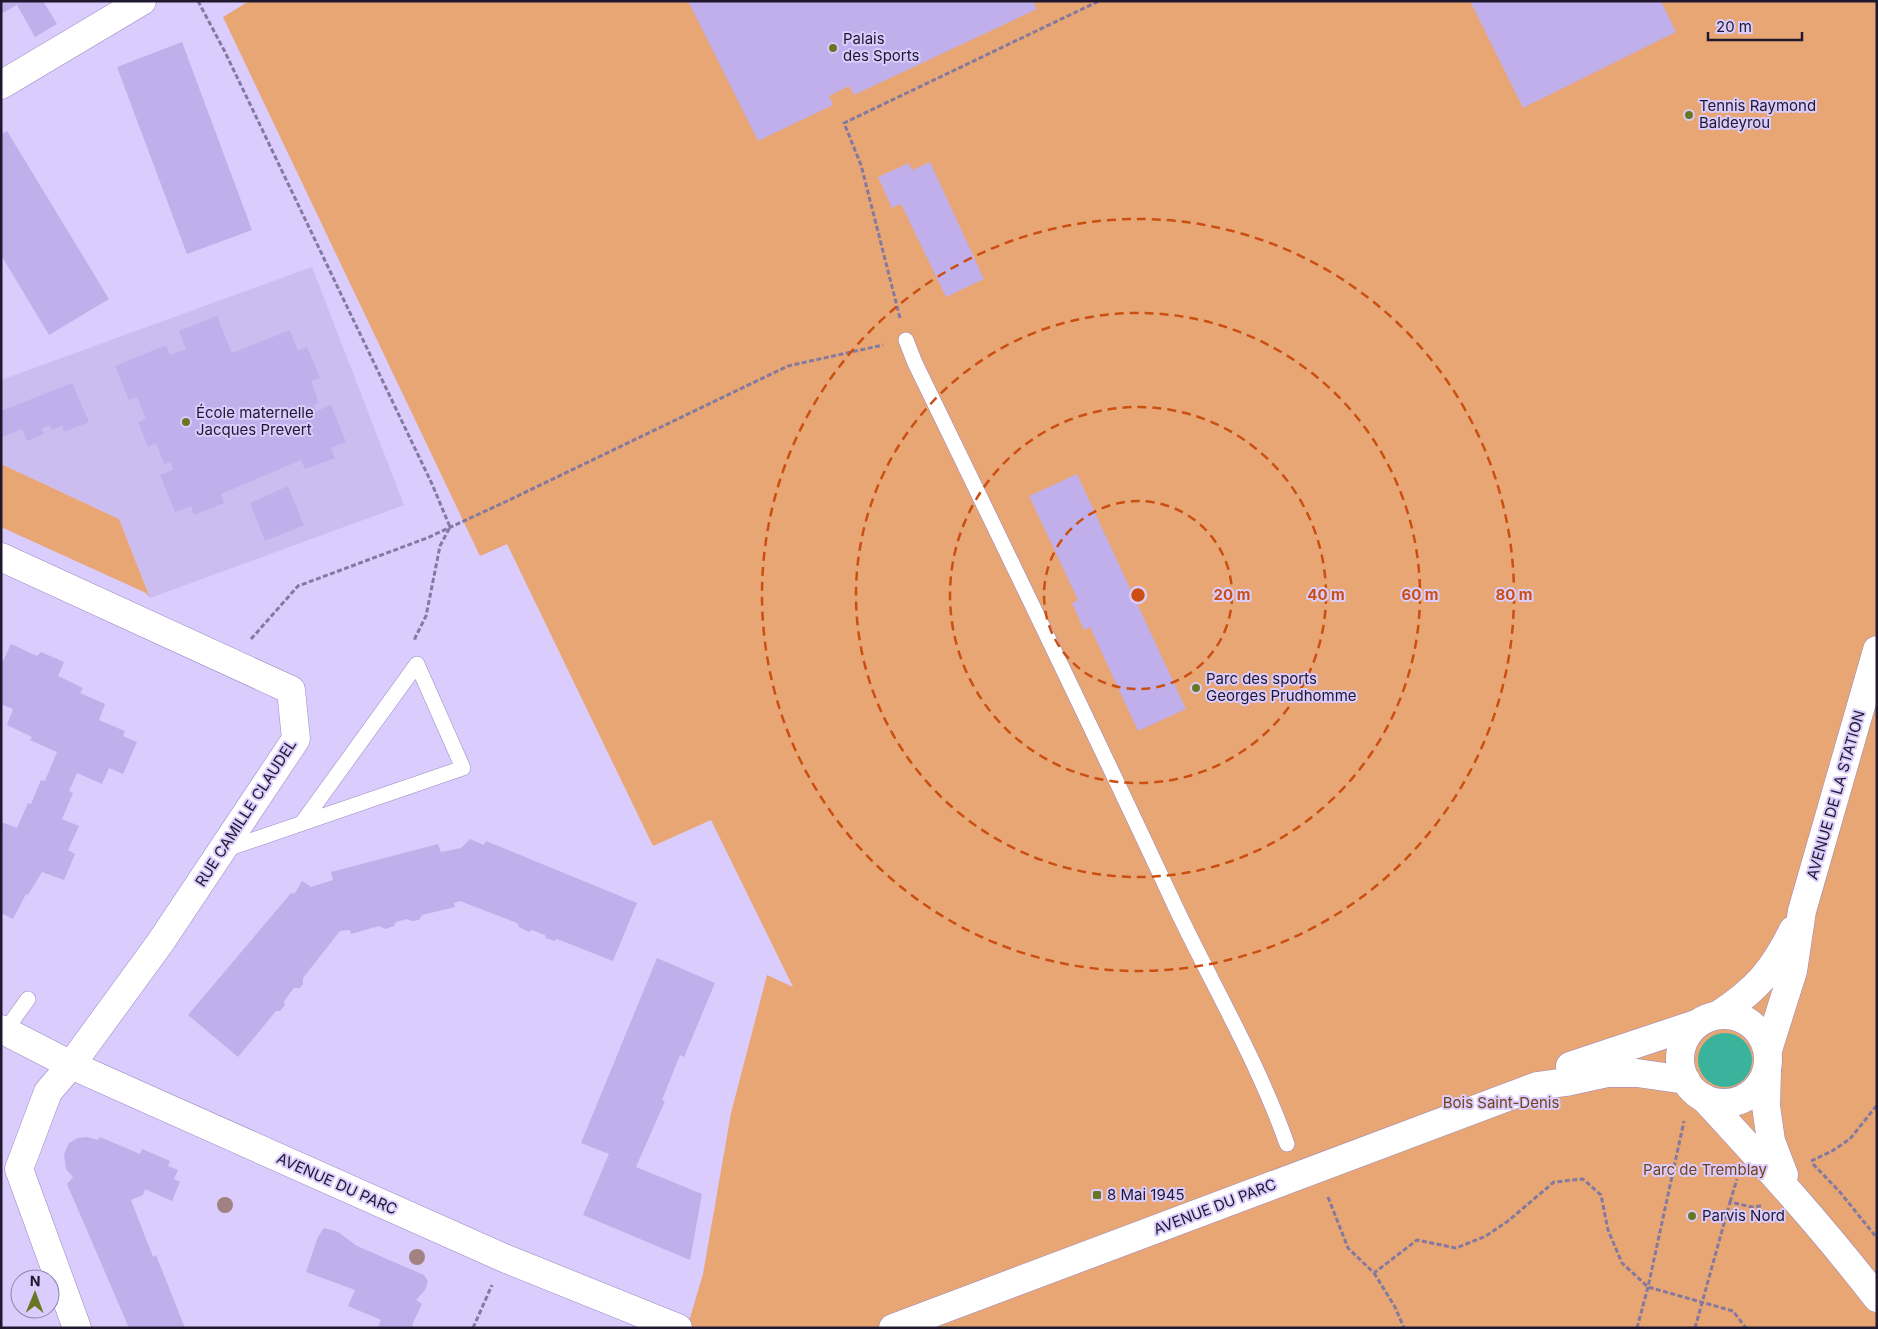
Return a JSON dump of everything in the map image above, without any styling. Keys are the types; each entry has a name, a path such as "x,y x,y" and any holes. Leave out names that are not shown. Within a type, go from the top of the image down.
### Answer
{"street":[{"path":"1,85 142,1"},
{"name":"RUE CAMILLE CLAUDEL","path":"1,557 291,690 296,739 160,944 71,1065 48,1092 19,1169 77,1328"},
{"name":"AVENUE DE LA STATION","path":"1767,1061 1793,972 1802,911 1877,650"},
{"name":"AVENUE DE LA STATION","path":"1707,1020 1739,1001 1765,977 1780,958 1802,911"},
{"path":"1790,1193 1771,1141 1766,1106 1767,1061 1765,1041 1753,1025 1731,1015 1707,1020 1688,1033 1682,1044 1681,1068 1695,1089 1790,1193 1842,1253 1877,1298"},
{"name":"AVENUE DU PARC","path":"1537,1086 1561,1069 1707,1020"},
{"name":"AVENUE DU PARC","path":"3,1030 71,1065 504,1258 678,1328"},
{"path":"1695,1089 1716,1102 1741,1100 1757,1088 1767,1061"},
{"name":"AVENUE DU PARC","path":"893,1328 1537,1086 1607,1073 1637,1073 1695,1089"}],"lane":[{"path":"906,340 1182,920 1273,1104 1287,1144"},
{"path":"302,823 417,664"},
{"path":"222,850 463,768 417,664"},
{"path":"3,1030 28,999"}],"path":[{"path":"198,1 242,86 432,484 450,527"},
{"path":"232,664 238,650 248,643 298,586 428,538 788,366 906,340 861,165 844,123 1100,1"},
{"path":"417,664 415,638 426,616 440,546 450,527"},
{"path":"1811,1161 1832,1151 1850,1139 1877,1105"},
{"path":"1637,1328 1648,1288 1685,1118"},
{"path":"1807,1154 1877,1238"},
{"path":"1316,1169 1348,1248 1374,1273 1404,1328"},
{"path":"1695,1328 1738,1178"},
{"path":"1374,1273 1417,1240 1456,1248 1486,1236 1508,1221 1554,1182 1583,1179 1602,1195 1608,1230 1622,1263 1648,1288 1732,1311 1746,1328"},
{"path":"1730,1202 1752,1207 1767,1206"},
{"path":"473,1328 504,1258"}],"shaded area":[{"name":"École maternelle Jacques Prevert","path":"312,267 404,505 150,598 119,519 1,464 1,380"},
{"path":"1725,1033 1735,1035 1744,1041 1750,1050 1752,1060 1750,1070 1744,1079 1735,1085 1725,1087 1715,1085 1706,1079 1700,1070 1698,1060 1700,1050 1706,1041 1715,1035"}],"green space":[{"name":"Parc des sports Georges Prudhomme","path":"249,1 1877,1 1877,1328 687,1328 703,1274 731,1113 767,975 793,987 711,820 653,846 507,544 480,556 223,17"},
{"path":"1,464 119,519 150,598 146,593 1,527"}],"building":[{"path":"1,1 43,1 57,24 35,37 17,5 1,14"},
{"name":"Palais des Sports","path":"688,1 1033,1 1037,9 854,95 849,86 829,96 833,105 758,141"},
{"path":"1470,1 1661,1 1676,32 1523,108"},
{"path":"182,42 252,230 187,254 117,67"},
{"path":"7,131 109,299 49,335 1,255 1,134"},
{"path":"930,162 984,279 946,297 901,204 892,208 878,177 909,163 912,170"},
{"path":"217,316 232,353 290,330 298,351 307,347 320,378 311,381 319,403 314,405 316,411 331,405 346,442 331,448 335,458 305,469 301,460 221,494 224,503 194,515 191,506 175,512 160,475 173,470 171,462 164,464 156,443 148,447 138,422 146,419 137,397 129,400 115,366 166,345 170,355 186,349 179,331"},
{"path":"72,383 89,422 64,432 62,426 52,430 50,425 41,429 44,434 27,441 22,429 2,437 1,411"},
{"path":"1077,474 1186,709 1138,731 1090,627 1084,630 1072,603 1078,600 1029,496"},
{"path":"288,486 304,525 265,541 250,503"},
{"path":"11,644 37,656 41,652 64,662 58,676 83,688 80,693 105,704 99,720 125,731 123,736 137,742 123,774 109,768 102,784 77,773 69,791 73,793 62,819 79,826 68,850 75,854 64,880 42,872 28,895 26,894 13,919 1,913 1,822 17,828 28,803 31,804 41,780 45,781 57,752 30,740 32,737 7,725 13,709 1,704 1,660 3,661"},
{"path":"470,839 484,845 486,841 637,903 613,961 557,939 554,941 546,938 545,935 532,930 529,932 519,927 517,923 460,901 454,903 455,907 422,915 419,920 412,921 407,919 396,922 394,926 385,929 379,926 351,934 350,930 340,931 303,978 303,984 300,988 294,988 284,1001 285,1005 280,1011 276,1011 238,1057 188,1015 291,893 295,893 302,881 311,887 333,880 331,872 438,844 441,852 461,848"},
{"path":"657,958 715,983 684,1057 680,1055 662,1100 665,1101 636,1167 702,1194 690,1260 583,1215 609,1154 581,1143"},
{"path":"87,1137 98,1140 100,1137 140,1154 142,1149 170,1161 168,1166 178,1170 174,1179 180,1182 172,1201 145,1189 143,1195 131,1200 153,1257 156,1255 185,1328 129,1328 67,1184 73,1177 66,1169 64,1154 69,1143 78,1138"},
{"path":"324,1228 338,1232 357,1246 424,1275 428,1281 425,1290 416,1300 422,1304 412,1325 415,1328 378,1328 381,1320 348,1306 355,1290 306,1272 318,1237"}],"place":[{"name":"Palais des Sports","path":"833,48"},
{"name":"Tennis Raymond Baldeyrou","path":"1689,115"},
{"name":"École maternelle Jacques Prevert","path":"186,422"},
{"name":"Parc des sports Georges Prudhomme","path":"1196,688"},
{"name":"8 Mai 1945","path":"1097,1195"},
{"name":"Parvis Nord","path":"1692,1216"}],"park label":[{"name":"Bois Saint-Denis","path":"1501,1103"},
{"name":"Parc de Tremblay","path":"1705,1170"}]}
